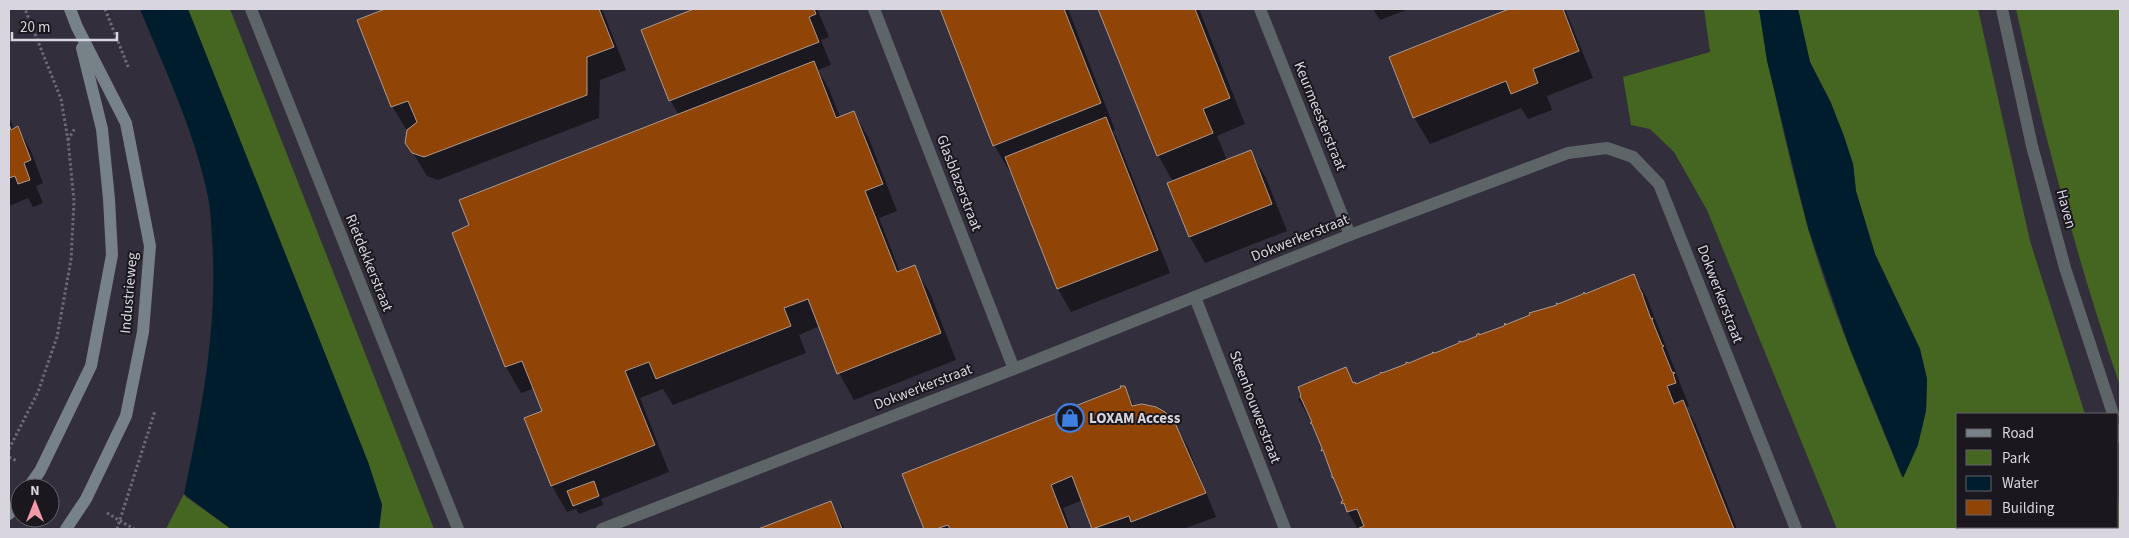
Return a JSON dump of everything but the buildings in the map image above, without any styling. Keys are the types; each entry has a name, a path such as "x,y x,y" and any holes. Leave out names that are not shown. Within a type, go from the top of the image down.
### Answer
{"street":[{"name":"Industrieweg","path":"35,478 91,366 112,255 102,129 70,9"},
{"name":"Rietdekkerstraat","path":"251,9 458,529"},
{"name":"Glasblazerstraat","path":"874,9 1014,369"},
{"name":"Keurmeesterstraat","path":"1260,9 1350,236"},
{"name":"Haven","path":"2002,9 2032,146 2064,268 2113,413"},
{"name":"Industrieweg","path":"66,529 86,499 126,416 143,332 150,246 126,123 76,27"},
{"name":"Dokwerkerstraat","path":"602,529 1350,236 1568,153 1607,148 1632,157 1659,184 1796,529"},
{"name":"Steenhouwerstraat","path":"1195,297 1285,529"}],"path":[{"path":"9,449 38,392 57,338 72,260 74,201 68,140 61,99 25,9"}],"green space":[{"path":"188,9 230,9 434,529 379,529 382,505 368,462"},
{"path":"1704,9 1759,9 1787,146 1808,228 1828,291 1902,477 1926,411 1927,379 1920,349 1875,254 1856,191 1853,164 1831,103 1810,62 1798,9 1978,9 2030,241 2085,413 1956,413 1956,528 2119,528 2119,502 2120,529 1837,529 1707,210 1674,152 1650,129 1631,125 1623,77 1710,52"},
{"path":"2016,9 2120,9 2120,386 2090,293 2063,199"},
{"path":"184,494 186,497 231,529 166,529"}],"water":[{"path":"140,9 188,9 368,462 382,505 379,529 231,529 184,494 197,431 211,335 213,271 210,213 202,173 187,125"},
{"path":"1759,9 1798,9 1810,62 1831,103 1853,164 1856,191 1875,254 1920,349 1927,379 1926,411 1918,445 1903,478 1849,346 1808,228 1767,61"}],"place":[{"name":"LOXAM Access","path":"1070,418"}]}
